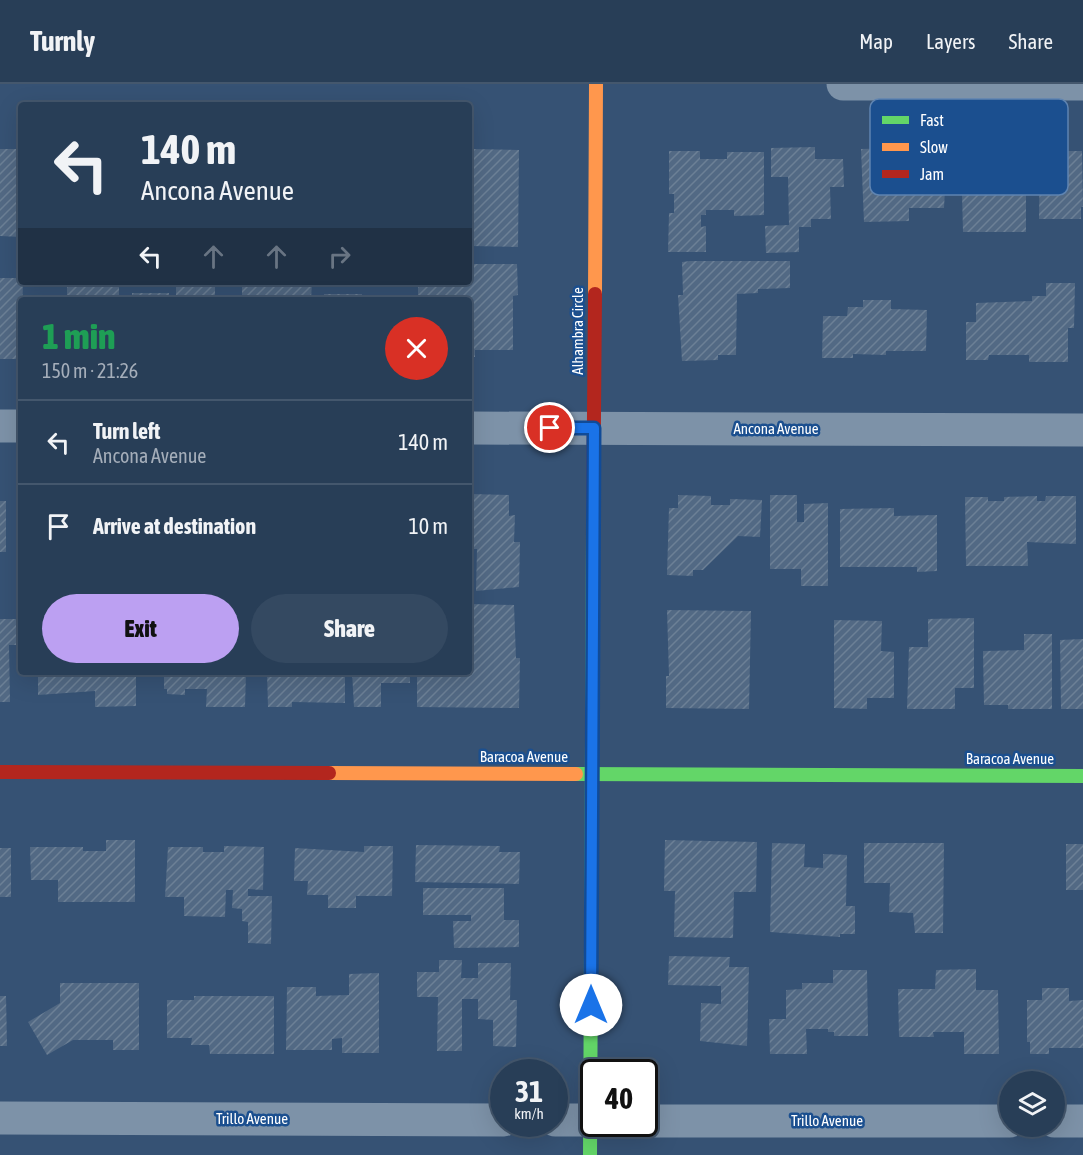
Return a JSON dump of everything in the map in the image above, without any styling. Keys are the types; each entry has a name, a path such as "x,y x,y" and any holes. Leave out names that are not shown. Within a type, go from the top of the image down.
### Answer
{"street":[{"name":"Alhambra Circle","path":"592,1059 596,84"},
{"path":"843,84 1083,84"},
{"path":"0,426 18,426"},
{"name":"Ancona Avenue","path":"472,428 1083,430"},
{"name":"Baracoa Avenue","path":"0,772 1083,776"},
{"name":"Trillo Avenue","path":"0,1118 490,1120"},
{"name":"Trillo Avenue","path":"658,1121 999,1121"},
{"path":"1065,1121 1083,1121"},
{"name":"Alhambra Circle","path":"590,1155 591,1137"}],"building":[{"path":"815,147 815,159 843,159 844,187 830,187 831,219 811,219 811,227 799,227 799,252 766,253 765,226 789,225 788,177 771,177 771,148"},
{"path":"0,149 18,149 18,237 0,236"},
{"path":"472,149 519,150 518,247 472,246"},
{"path":"861,149 870,149 870,195 945,195 944,208 909,208 909,221 864,222"},
{"path":"669,151 700,151 700,159 727,159 727,152 764,152 764,215 734,216 734,210 706,210 706,215 701,215 701,227 706,226 706,252 668,252 669,213 674,213 674,194 669,194"},
{"path":"1068,151 1082,151 1083,207 1081,207 1081,219 1039,219 1039,195 1068,195"},
{"path":"962,195 1026,195 1026,232 963,232"},
{"path":"790,261 790,288 758,289 758,293 737,294 736,355 718,355 718,360 682,361 678,295 683,295 682,262"},
{"path":"472,264 517,264 518,295 513,296 513,350 475,350 475,357 472,357 472,297 418,297 418,285 472,285"},
{"path":"0,278 18,278 18,285 23,285 23,297 18,297 18,359 0,359"},
{"path":"1046,283 1075,283 1074,328 1068,328 1068,362 1029,362 1029,355 989,355 988,360 966,360 966,322 976,322 976,303 1032,301 1032,296 1046,296"},
{"path":"67,285 119,285 119,297 67,297"},
{"path":"176,285 215,285 215,297 176,297"},
{"path":"242,285 312,285 311,297 242,297"},
{"path":"132,293 169,293 169,297 132,297"},
{"path":"324,294 362,294 362,297 324,297"},
{"path":"863,300 891,300 891,309 927,310 926,351 886,351 886,355 853,354 853,358 822,358 823,316 847,316 848,307 863,307"},
{"path":"472,494 509,495 509,516 515,515 514,542 520,542 519,587 476,591 477,549 472,549"},
{"path":"678,495 711,496 711,505 730,505 730,499 762,500 760,537 738,536 703,570 693,570 693,576 667,575 669,508 678,508"},
{"path":"770,495 797,495 797,522 804,522 804,504 828,503 828,586 801,586 801,569 770,569"},
{"path":"1037,496 1037,501 1045,501 1046,496 1076,496 1076,544 1027,542 1028,566 966,566 965,497 988,497 988,501 1004,501 1004,497"},
{"path":"0,501 6,501 6,552 0,552"},
{"path":"894,508 894,516 937,515 937,571 917,572 917,567 840,567 840,509"},
{"path":"472,604 514,605 516,658 520,658 519,708 417,707 417,676 433,677 433,675 472,675"},
{"path":"667,610 751,611 749,709 666,708 666,676 669,676"},
{"path":"974,618 974,688 955,688 955,709 907,709 909,647 928,647 928,619"},
{"path":"0,619 18,619 18,645 9,645 10,702 0,702"},
{"path":"834,620 882,621 881,651 894,652 894,698 867,698 867,709 834,708"},
{"path":"1024,634 1052,634 1052,709 1008,709 1008,705 984,705 983,651 1024,650"},
{"path":"1083,639 1083,709 1061,709 1060,640"},
{"path":"38,675 136,675 136,706 95,707 95,691 38,695"},
{"path":"164,675 246,675 245,707 206,707 207,689 185,689 185,695 167,694 167,689 164,689"},
{"path":"267,675 345,675 345,703 292,702 292,707 268,707"},
{"path":"352,675 410,675 410,683 381,683 381,707 354,707"},
{"path":"106,840 135,840 135,902 58,902 58,880 31,880 30,847 83,847 83,851 106,851"},
{"path":"665,840 757,842 756,892 734,892 733,938 674,937 675,891 664,891"},
{"path":"772,843 805,844 804,867 823,868 823,854 847,855 846,906 855,906 855,934 840,934 840,937 770,932"},
{"path":"864,843 944,843 943,933 915,933 913,913 889,912 890,883 864,883"},
{"path":"1066,844 1083,844 1083,890 1066,890"},
{"path":"416,845 500,846 499,852 520,852 519,884 415,882"},
{"path":"224,846 264,847 263,890 248,889 248,896 272,896 271,944 248,943 248,922 242,921 242,909 232,908 233,890 226,890 225,917 184,916 184,897 165,897 168,847 203,847 203,852 224,852"},
{"path":"364,846 393,846 392,896 356,896 356,908 328,908 328,895 307,895 308,881 294,881 295,848 364,852"},
{"path":"0,848 11,848 11,897 0,897"},
{"path":"423,888 504,888 504,920 519,920 519,947 454,948 453,921 471,921 471,915 423,915"},
{"path":"669,956 730,957 729,967 749,967 747,1046 700,1041 701,1003 721,1004 721,986 668,985"},
{"path":"439,960 462,960 461,978 478,978 478,963 511,963 510,1000 517,1000 516,1047 493,1046 493,1020 478,1019 478,999 462,999 462,1051 437,1051 438,997 417,997 417,972 439,972"},
{"path":"976,969 976,990 998,990 999,1054 964,1054 964,1032 933,1032 934,1037 899,1037 898,989 935,989 936,970"},
{"path":"833,970 867,970 868,1036 834,1036 834,1032 828,1032 828,1029 806,1029 807,1054 770,1054 769,1019 786,1019 786,990 802,989 802,983 833,983"},
{"path":"379,973 379,1053 342,1053 342,1038 332,1039 332,1050 286,1050 287,987 316,987 316,996 349,995 349,974"},
{"path":"60,983 139,983 139,1050 113,1050 113,1040 73,1040 47,1055 28,1022 60,1003"},
{"path":"1042,988 1069,988 1069,1001 1083,1000 1083,1048 1049,1048 1049,1054 1030,1054 1030,1042 1027,1042 1027,1000 1042,1000"},
{"path":"0,996 6,996 7,1046 0,1046"},
{"path":"194,996 274,996 274,1054 210,1054 209,1045 191,1045 192,1038 167,1038 167,1000 194,1000"}],"traffic: fast":[{"path":"590,1155 593,533"},
{"path":"576,774 1083,776"}],"traffic: slow":[{"path":"595,294 596,84"},
{"path":"329,773 576,774"}],"traffic: jam":[{"path":"593,533 595,294"},
{"path":"0,772 329,773"}],"route":[{"path":"550,428 594,428 591,1005"}]}
